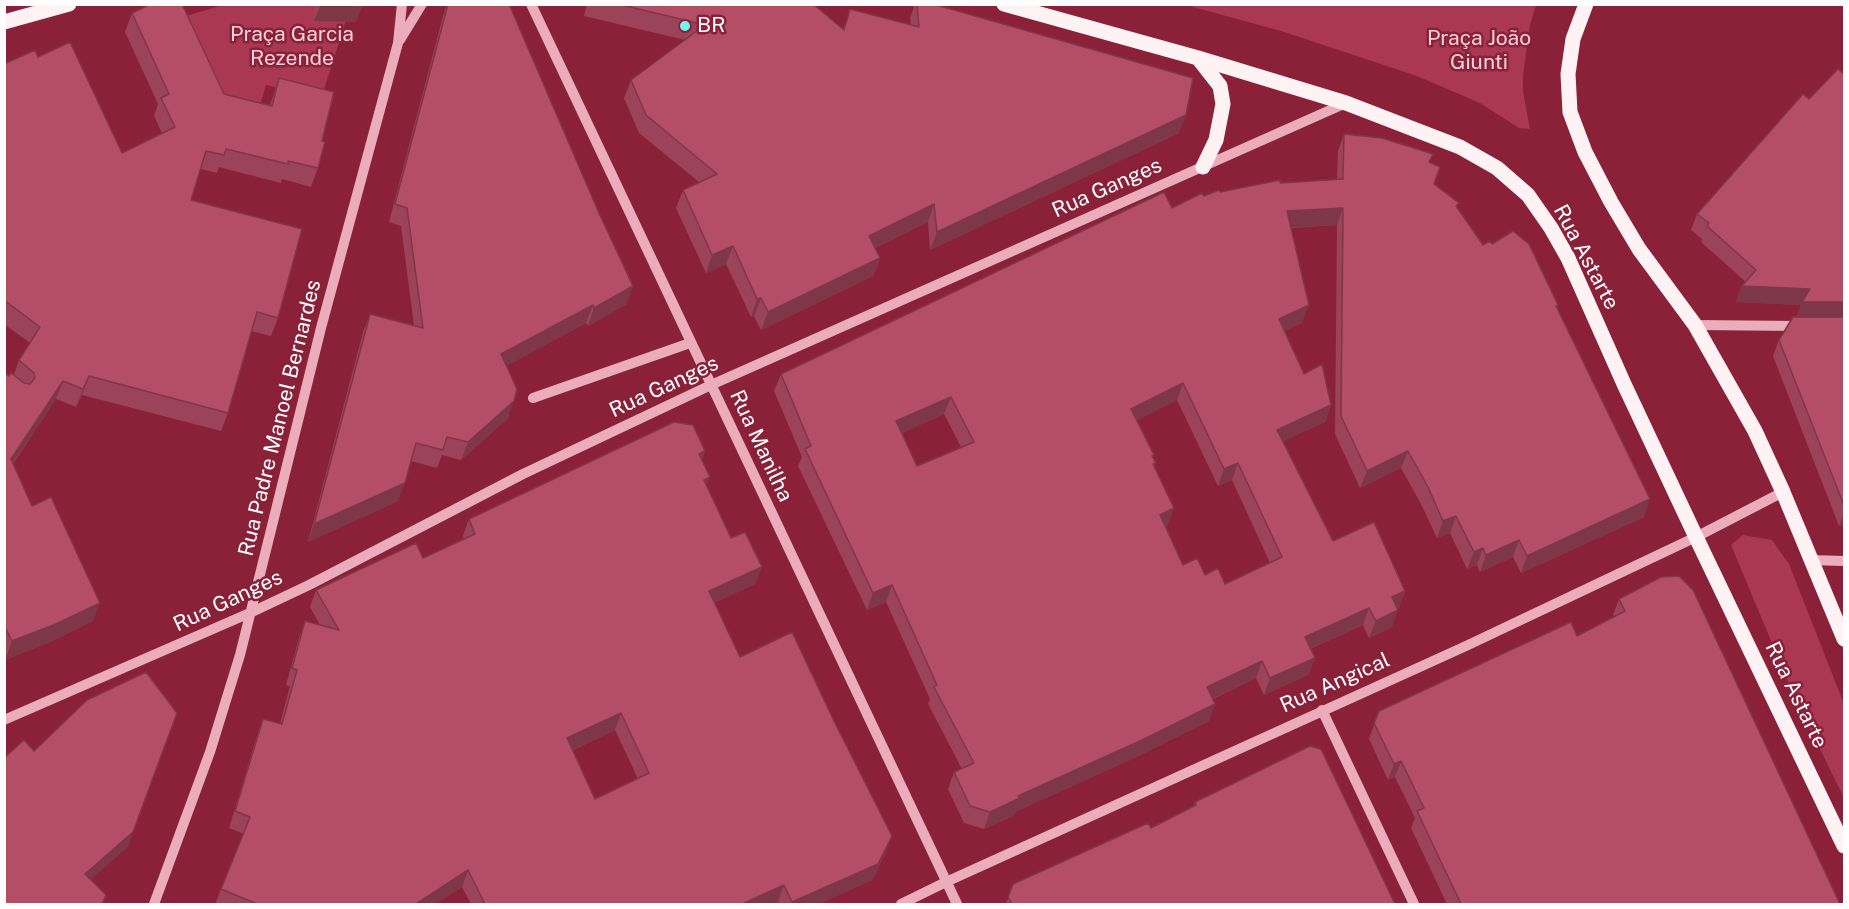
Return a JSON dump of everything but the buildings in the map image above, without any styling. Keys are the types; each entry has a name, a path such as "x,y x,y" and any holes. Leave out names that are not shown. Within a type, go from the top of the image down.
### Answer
{"main road":[{"path":"8,23 69,4"},
{"name":"Rua Astarte","path":"1004,4 1198,57 1346,103 1460,147 1497,168 1528,195 1568,258 1696,537 1845,846"},
{"path":"1586,4 1574,39 1568,74 1570,112 1585,152 1639,249 1695,325 1755,431 1845,639"},
{"path":"1198,57 1220,86 1223,104 1216,140 1203,166"}],"street":[{"name":"Rua Padre Manoel Bernardes","path":"154,904 210,752 252,612 321,328 398,43 402,4"},
{"path":"398,43 422,4"},
{"name":"Rua Manilha","path":"530,7 957,904"},
{"name":"Rua Ganges","path":"4,720 252,612 309,585 523,474 711,386 1346,103"},
{"path":"1695,325 1812,326"},
{"path":"533,398 690,343"},
{"name":"Rua Angical","path":"906,903 946,882 1466,646 1696,537 1783,492"},
{"path":"1810,560 1845,561"},
{"path":"1322,710 1414,904"}],"green space":[{"name":"Praça Garcia Rezende","path":"223,5 347,5 346,20 321,99 266,85 258,112 223,103 183,17"},
{"name":"Praça João Giunti","path":"1186,5 1536,5 1530,25 1523,75 1523,92 1530,129 1519,128 1480,103 1417,76 1281,31"},
{"path":"1743,535 1772,540 1789,564 1844,704 1844,798 1795,698 1731,545"}],"place":[{"name":"BR","path":"685,26"}]}
